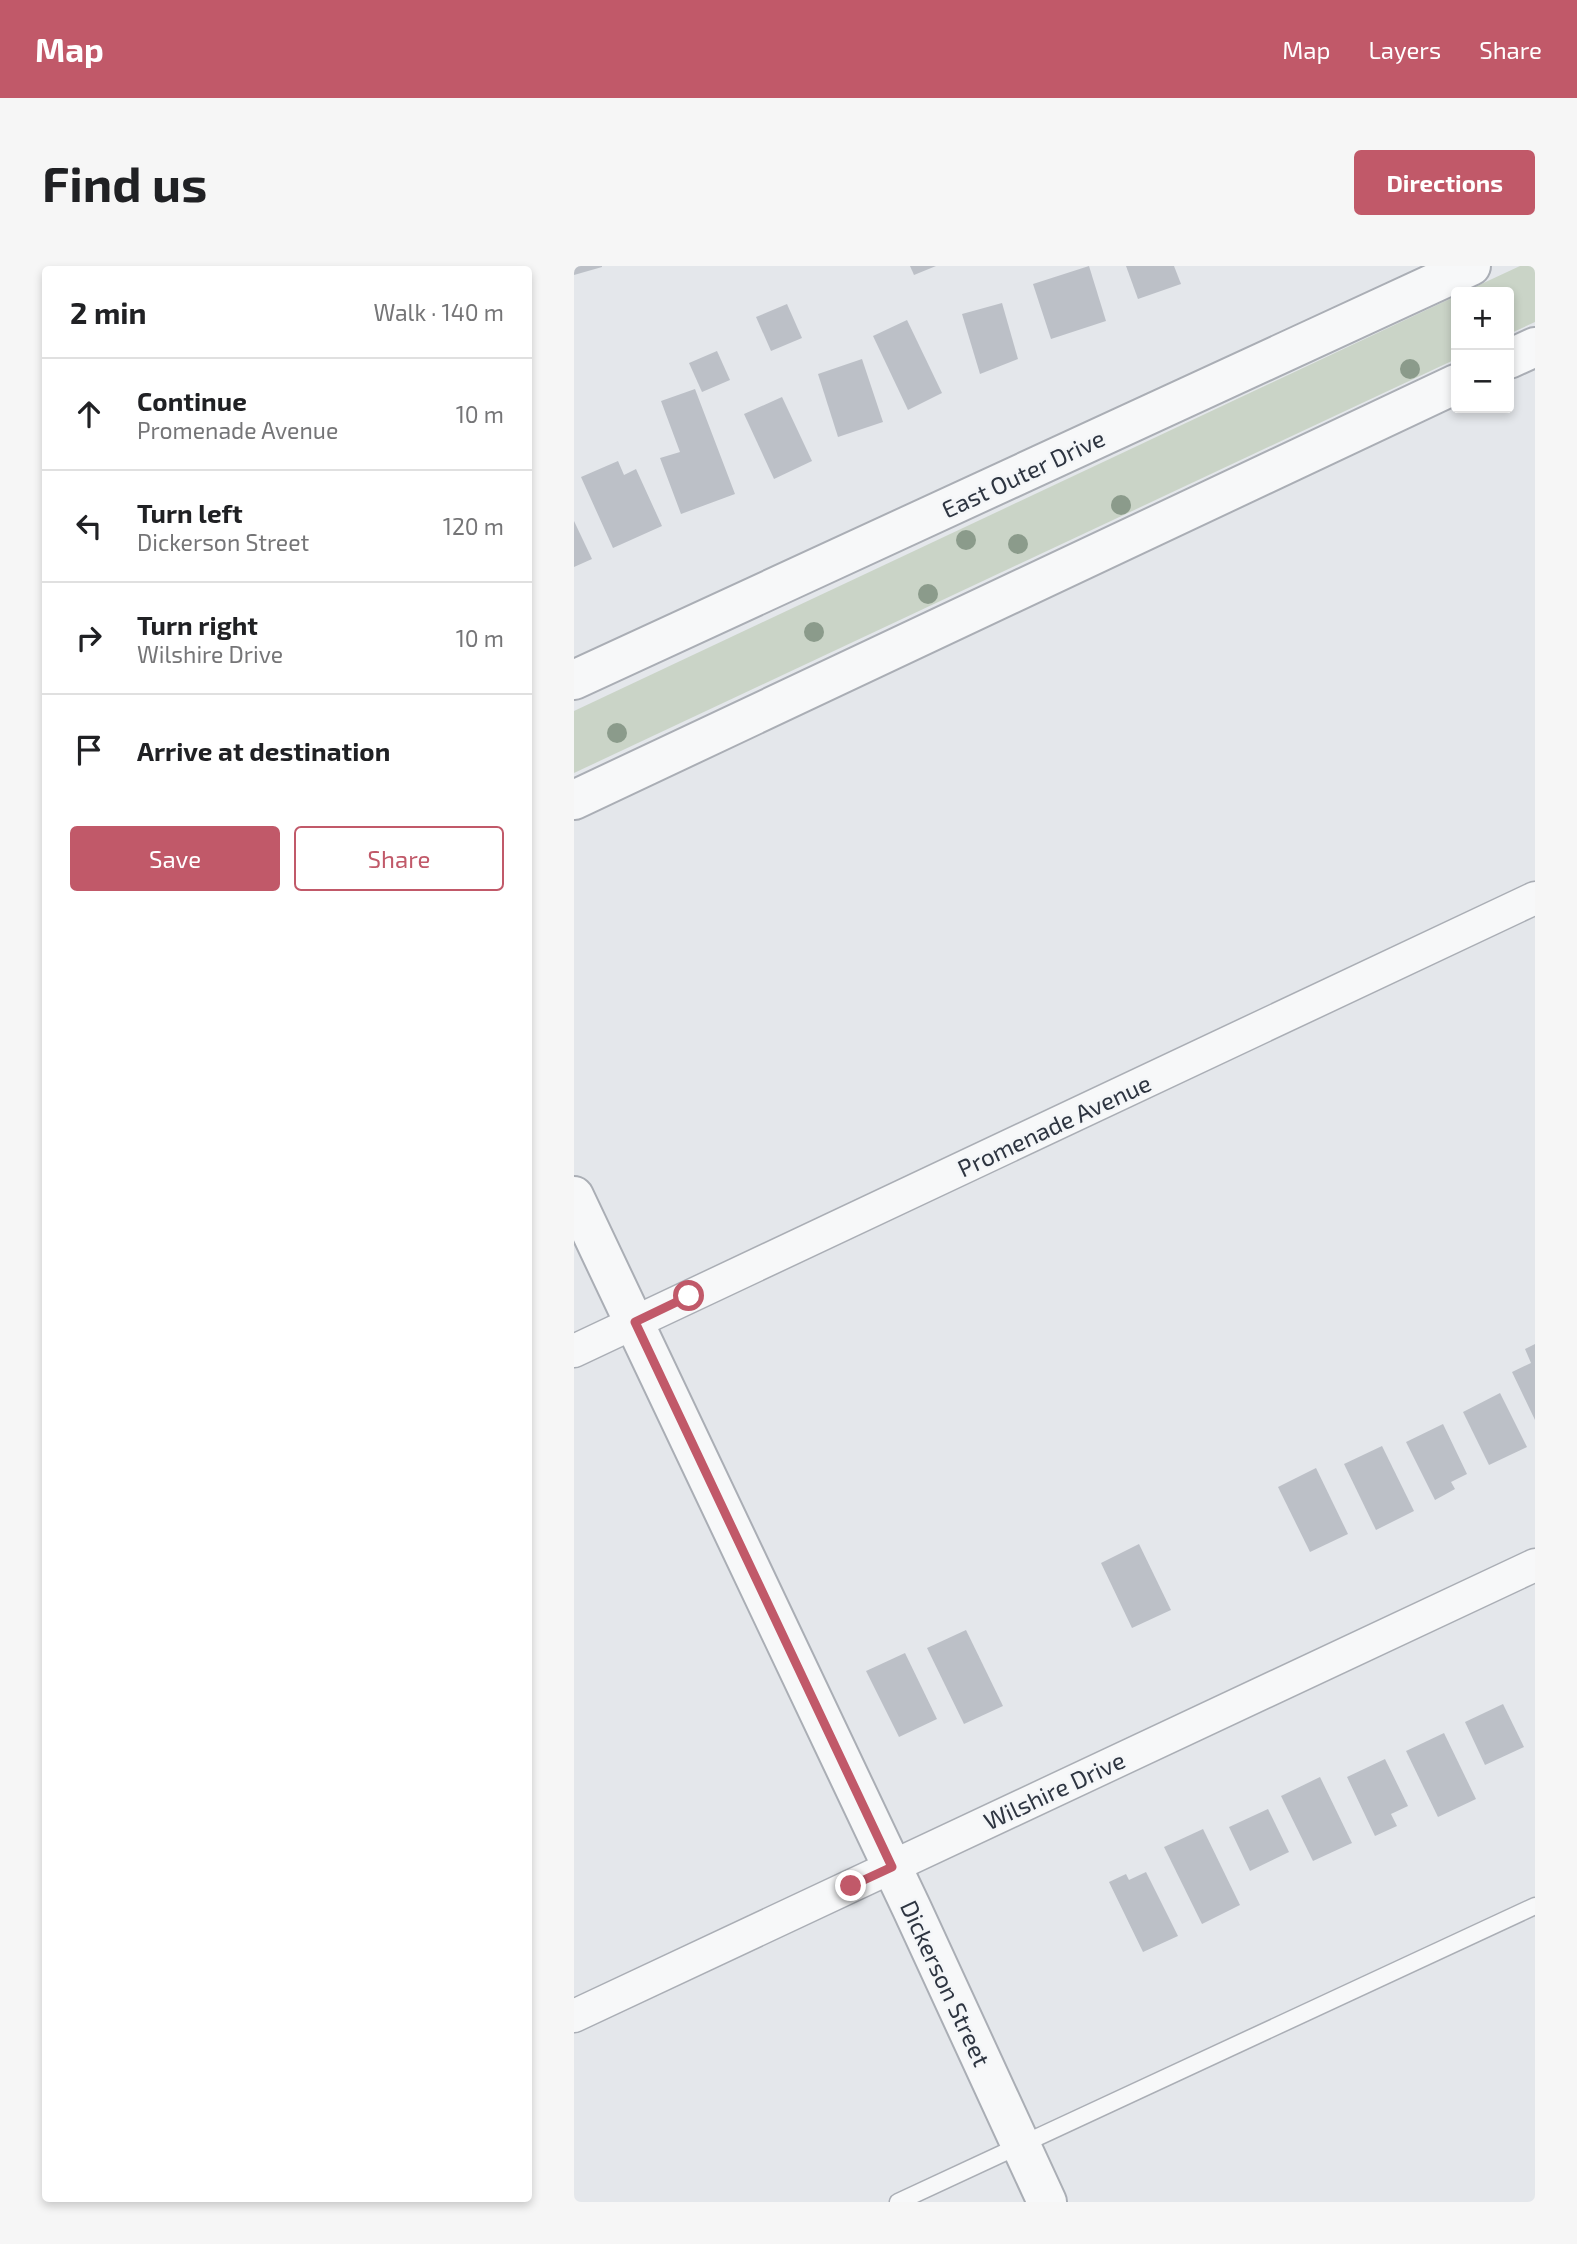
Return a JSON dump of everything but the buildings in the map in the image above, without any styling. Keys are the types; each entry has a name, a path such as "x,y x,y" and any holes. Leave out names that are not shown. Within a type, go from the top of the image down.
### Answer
{"street":[{"name":"East Outer Drive","path":"574,680 1471,266"},
{"path":"1514,357 1535,347"},
{"path":"574,800 1451,386"},
{"name":"Promenade Avenue","path":"574,1351 1535,898"},
{"name":"Dickerson Street","path":"574,1196 892,1867 1047,2202"},
{"name":"Wilshire Drive","path":"574,2016 1535,1565"}],"lane":[{"path":"898,2202 1535,1906"}],"shaded area":[{"path":"1520,266 1535,266 1535,322 1514,332 1514,287 1475,287"},
{"path":"1451,298 1451,361 574,773 574,711"}],"route":[{"path":"689,1296 635,1322 892,1867 851,1886"}]}
